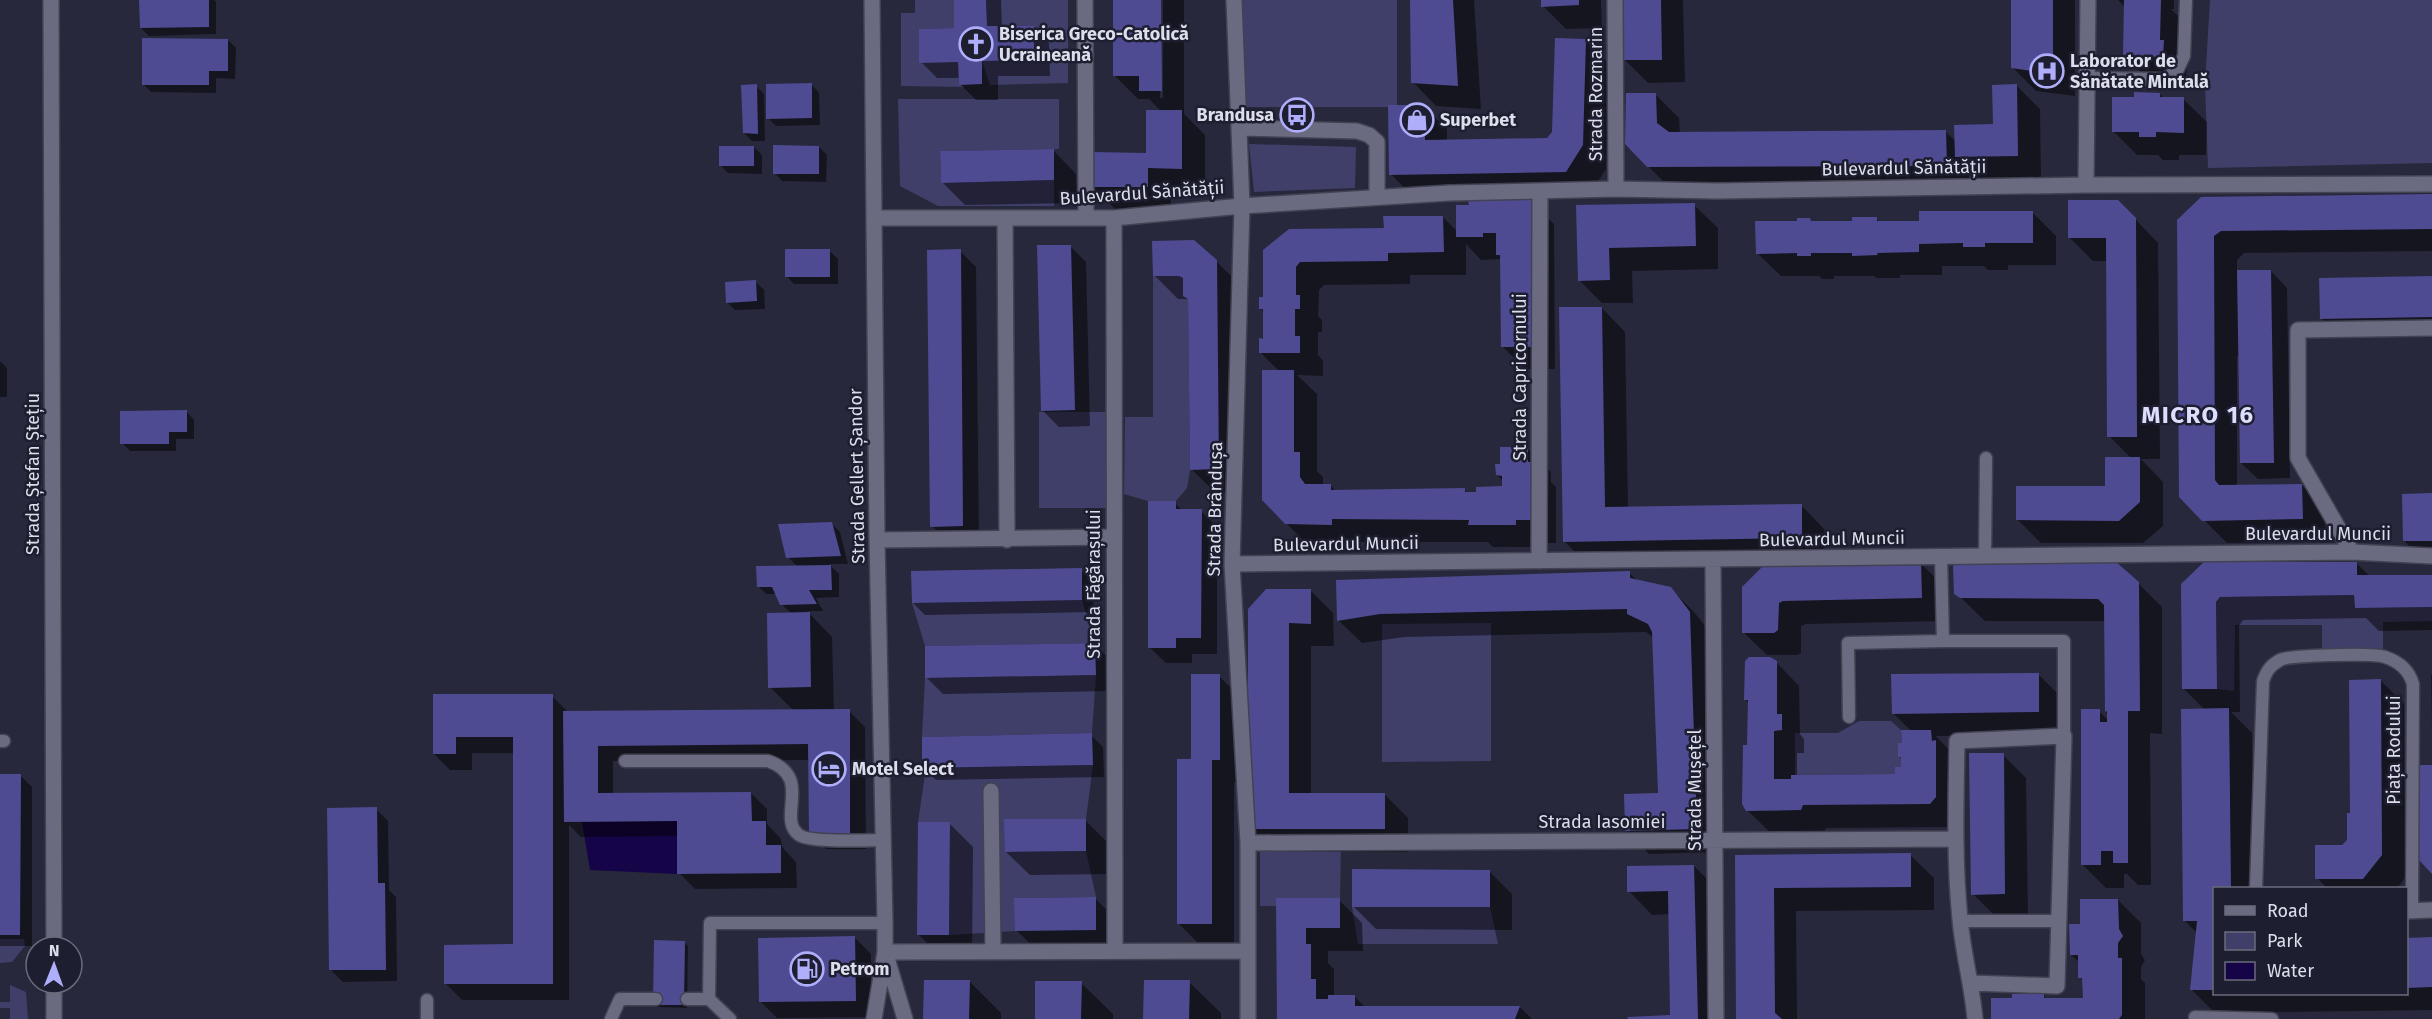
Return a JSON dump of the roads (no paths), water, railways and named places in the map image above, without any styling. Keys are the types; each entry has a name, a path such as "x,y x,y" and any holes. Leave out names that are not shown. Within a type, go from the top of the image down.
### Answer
{"street":[{"name":"Strada Ștefan Ștețiu","path":"51,0 54,935"},
{"name":"Strada Gellert Șandor","path":"872,0 877,540 885,923 885,952 874,1019"},
{"path":"1085,0 1086,218"},
{"name":"Strada Brândușa","path":"1234,0 1242,206 1232,564 1248,843 1248,1019"},
{"name":"Strada Rozmarin","path":"1615,0 1616,189"},
{"path":"2086,184 2088,0"},
{"path":"1239,128 1357,131 1369,135 1377,142 1377,197"},
{"name":"Bulevardul Sănătății","path":"874,218 1114,218 1377,197 1616,189 1717,190 2086,184 2432,184"},
{"name":"Strada Capricornului","path":"1539,561 1540,192"},
{"path":"1005,218 1007,540"},
{"name":"Strada Făgărașului","path":"1114,218 1115,951"},
{"path":"2352,552 2298,458 2298,330 2432,328"},
{"path":"877,540 1114,537"},
{"name":"Bulevardul Muncii","path":"1232,564 2352,552 2432,556"},
{"name":"Strada Mușețel","path":"1713,560 1716,1019"},
{"path":"1972,983 2056,986 2064,736 1957,741 1956,839 1960,921 1972,983 1975,1019"},
{"path":"991,791 993,952"},
{"name":"Strada Iasomiei","path":"1248,843 1956,839"},
{"path":"2409,910 2432,910"},
{"path":"885,952 1247,951"},
{"name":"Strada Gellert Șandor","path":"885,952 905,1019"},
{"path":"54,995 54,1019"}],"lane":[{"path":"2087,78 2164,79 2177,71 2184,56 2186,0"},
{"path":"1985,556 1986,458"},
{"path":"1941,557 1943,641"},
{"path":"1849,717 1848,643 2064,641 2064,736"},
{"name":"Piața Rodului","path":"2256,887 2263,681 2268,668 2282,659 2296,657 2383,656 2410,673 2413,684 2409,910"},
{"path":"625,761 768,761 781,765 789,774 792,783 792,824 798,835 810,840 883,840"},
{"path":"1960,921 2059,921"},
{"path":"709,999 710,923 885,923"},
{"path":"611,1019 620,999 656,999"},
{"path":"687,999 709,999 730,1019"},
{"path":"427,1000 427,1019"},
{"path":"2195,1017 2272,1019"}],"water":[{"path":"677,821 677,874 590,870 582,822"}],"place":[{"name":"Biserica Greco-Catolică Ucraineană","path":"976,44"},
{"name":"Laborator de Sănătate Mintală","path":"2047,71"},
{"name":"Brandusa","path":"1297,115"},
{"name":"Superbet","path":"1417,120"},
{"name":"Motel Select","path":"829,769"},
{"name":"Petrom","path":"807,969"}],"district":[{"name":"MICRO 16","path":"2198,415"}]}
